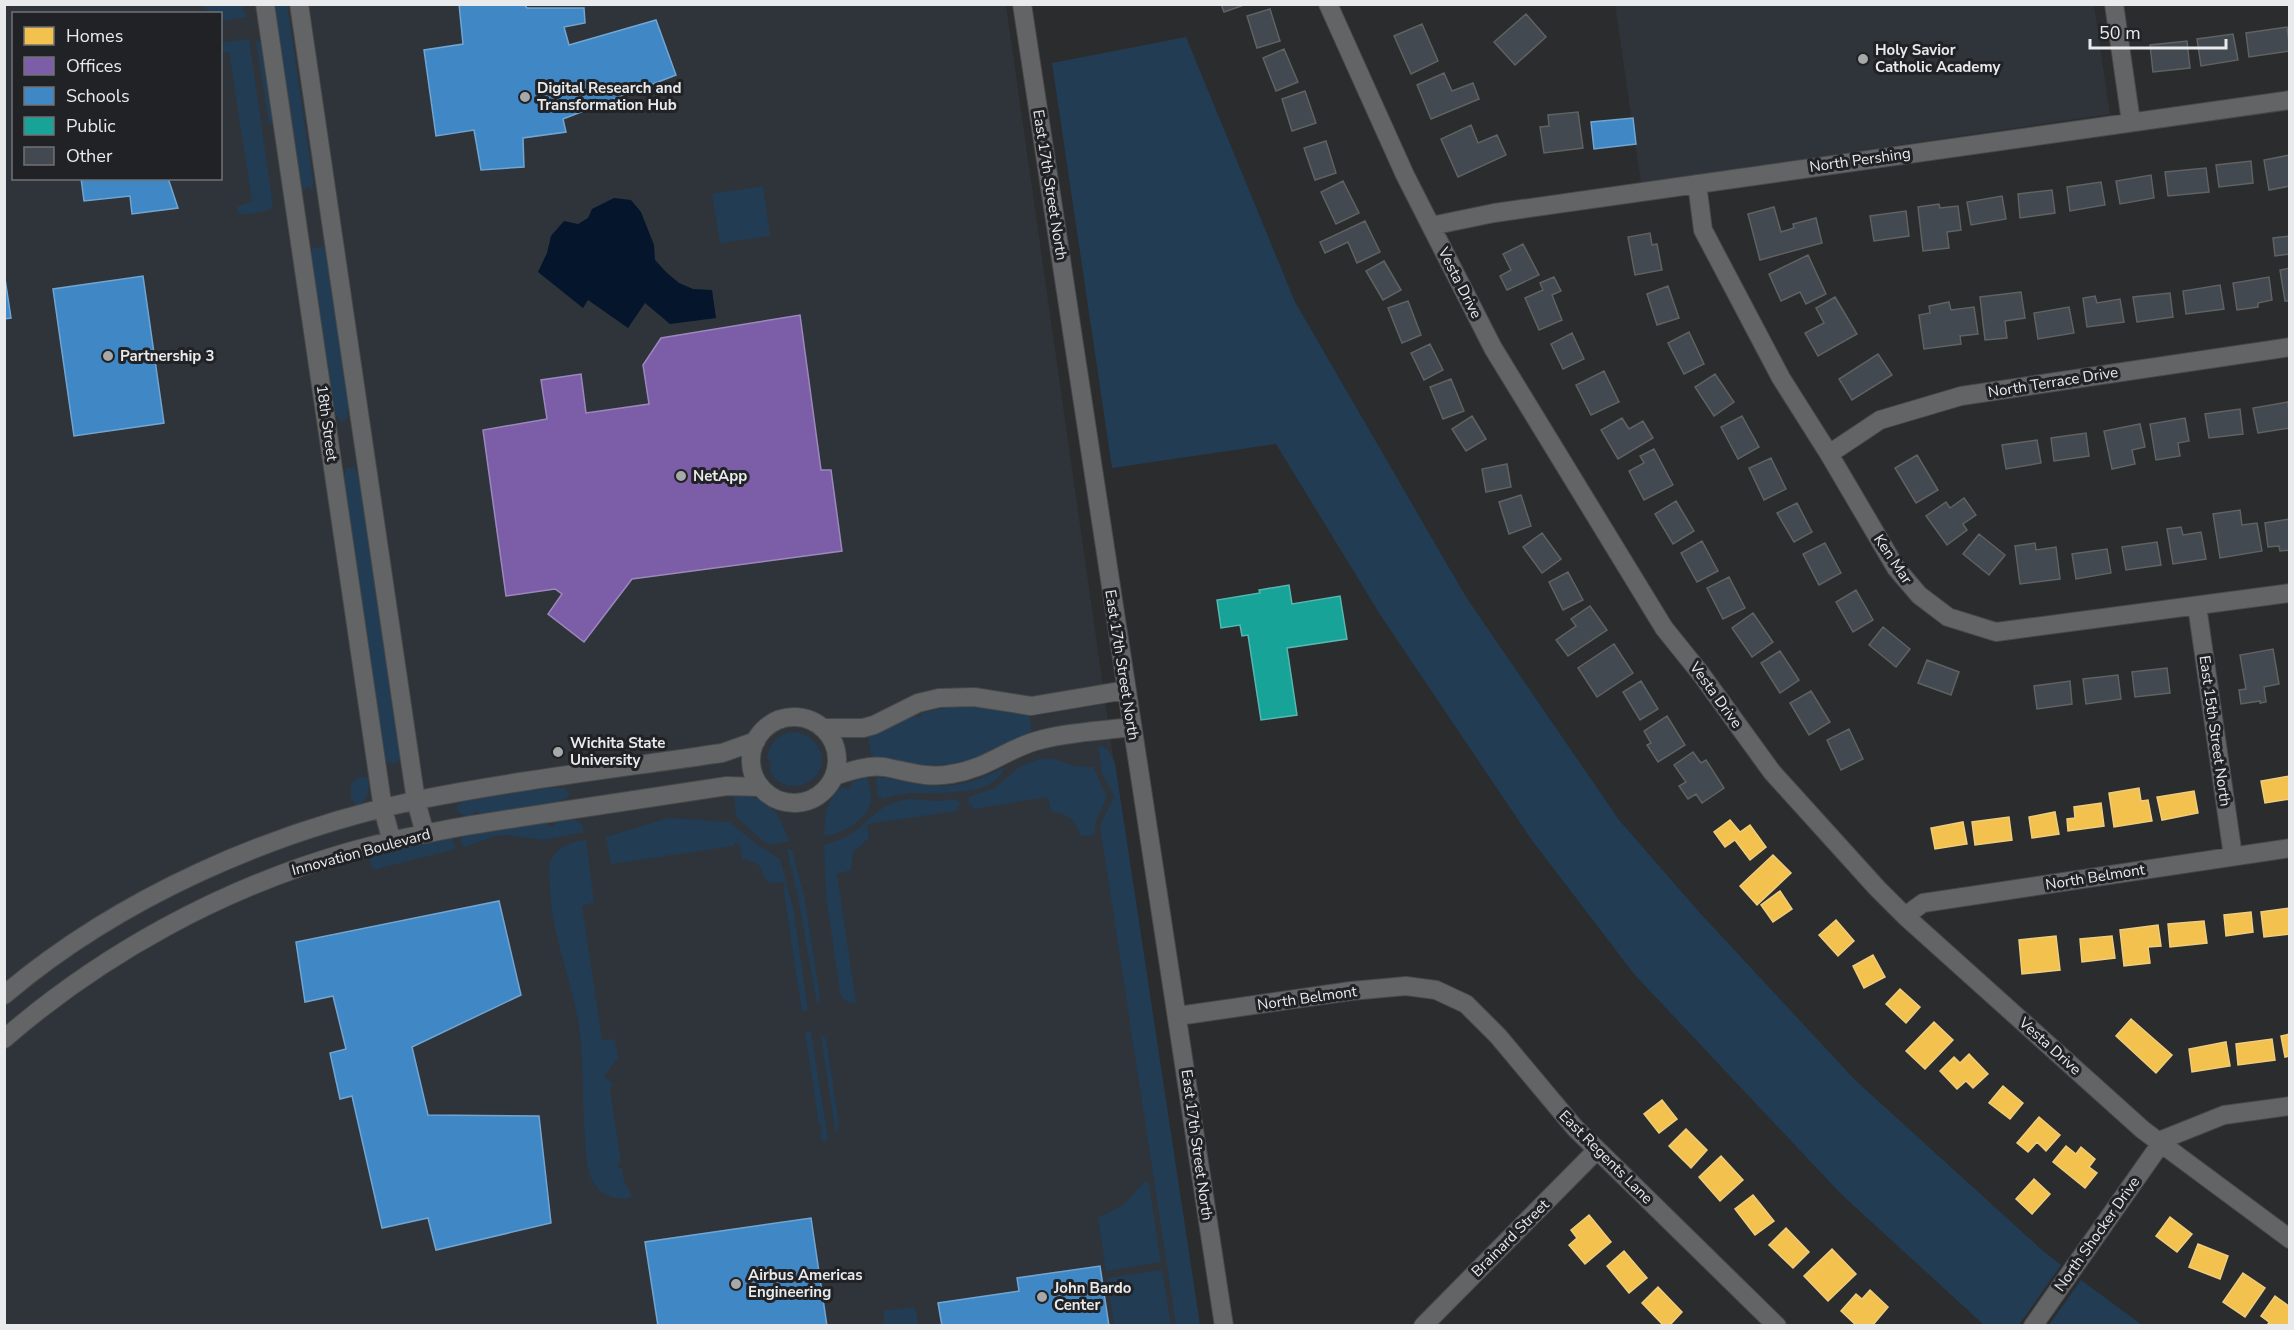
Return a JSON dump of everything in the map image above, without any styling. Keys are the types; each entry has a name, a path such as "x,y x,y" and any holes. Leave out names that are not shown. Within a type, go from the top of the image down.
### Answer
{"street":[{"name":"18th Street","path":"265,4 382,809 392,842"},
{"name":"18th Street","path":"298,4 416,801 425,834"},
{"name":"East 17th Street North","path":"1022,4 1224,1326"},
{"path":"2114,4 2131,122"},
{"name":"Vesta Drive","path":"1336,6 1405,175 1493,348 1664,628 1701,674 1772,772 1905,916 2143,1130 2289,1239"},
{"name":"North Pershing","path":"1431,226 1494,213 2289,100"},
{"name":"Ken Mar","path":"1697,184 1704,230 1781,378 1830,454 1896,568 1919,596 1948,617 1995,632 2289,593"},
{"name":"North Terrace Drive","path":"1830,454 1880,420 1961,396 2289,347"},
{"name":"East 15th Street North","path":"2197,606 2233,856"},
{"path":"823,728 863,728 874,725 918,703 939,698 974,697 1031,706 1126,690"},
{"path":"761,787 755,777 752,752 764,730 774,722 786,718 800,717 823,728 835,746 837,766 834,776"},
{"path":"834,776 854,770 882,767 929,776 951,775 983,766 1014,749 1036,741 1132,727"},
{"path":"4,995 27,976 99,926 164,890 268,843 416,801 722,753 756,741"},
{"name":"Innovation Boulevard","path":"4,1039 65,990 169,926 221,900 285,873 349,852 455,827 727,786 761,787 779,800 799,803 825,791 834,776"},
{"name":"North Belmont","path":"1905,916 1923,903 2289,848"},
{"name":"North Belmont","path":"1178,1016 1373,989 1406,986 1437,990"},
{"name":"East Regents Lane","path":"1437,990 1466,1004 1498,1036 1575,1128 1777,1326"},
{"path":"2161,1144 2164,1139 2224,1115 2289,1106"},
{"name":"North Shocker Drive","path":"2033,1326 2161,1144"},
{"name":"Brainard Street","path":"1423,1326 1597,1150"}],"shaded area":[{"name":"Wichita State University","path":"5,5 1006,5 1194,1325 5,1326"},
{"path":"205,5 242,5 246,17 222,21 222,12 208,12"},
{"path":"275,5 287,5 313,181 312,191 310,187 305,188 304,191 300,181"},
{"name":"Holy Savior Catholic Academy","path":"1615,5 2094,5 2110,114 1641,183"},
{"path":"1186,37 1295,302 1466,597 1619,820 1700,913 1855,1080 2061,1265 2019,1325 1984,1325 1841,1194 1634,974 1531,839 1381,616 1276,444 1112,468 1052,63"},
{"path":"249,39 273,206 267,211 242,215 237,211 238,206 252,202 229,52 222,53 222,43"},
{"path":"256,40 262,44 274,122 269,124"},
{"path":"763,186 770,236 720,243 712,194"},
{"path":"614,198 631,200 641,212 654,245 655,260 667,273 679,283 693,289 712,290 716,318 670,324 645,303 628,328 588,300 583,308 538,272 547,253 551,236 564,221 578,224 588,218 592,209"},
{"path":"321,244 326,250 349,402 347,418 342,422 333,409 311,253 313,245 315,248 320,248"},
{"path":"353,464 360,481 400,755 399,761 392,764 385,761 344,484 346,466 347,469 352,468"},
{"path":"954,706 971,706 1029,714 1032,733 963,762 924,765 872,759 868,736 914,715 917,718 921,717 921,713"},
{"path":"795,732 814,741 822,759 820,769 814,777 796,786 786,785 776,779 769,768 771,760 767,758 770,747 776,739 784,734"},
{"path":"1098,745 1108,750 1115,763 1200,1325 1176,1325 1100,826 1114,796 1102,773"},
{"path":"1051,758 1074,766 1093,767 1107,797 1095,823 1095,835 1081,836 1070,818 1051,811 1048,797 973,809 972,805 968,804 969,797 995,788 1019,767 1037,760"},
{"path":"1005,767 996,779 984,787 968,791 913,793 883,799 877,796 876,777 940,786 974,781"},
{"path":"368,777 368,794 364,801 356,806 351,797 351,784 357,778"},
{"path":"867,777 871,799 867,811 851,826 824,836 826,815 833,797 842,787 847,789 851,787 851,782"},
{"path":"564,788 570,794 555,803 529,809 480,815 478,812 473,812 473,816 465,817 457,811 457,806 465,800"},
{"path":"734,795 756,798 770,807 781,821 789,841 772,845 762,840 736,817"},
{"path":"910,799 938,801 957,799 961,805 957,806 957,811 867,824 869,838 853,852 851,870 837,874 856,1003 849,1002 840,993 826,894 824,845 846,837 881,809 898,801"},
{"path":"668,818 729,822 780,859 793,907 808,1010 802,1011 783,887 785,882 768,883 759,865 742,858 739,843 734,843 734,846 611,864 606,837"},
{"path":"572,819 582,824 584,832 542,840 510,835 495,836 467,846 461,843 461,836 547,823 549,827 554,826 556,821"},
{"path":"452,838 455,848 452,850 376,869 372,868 369,856"},
{"path":"586,840 594,902 582,906 602,1040 615,1039 618,1058 604,1076 613,1084 610,1089 621,1163 618,1163 618,1168 622,1168 624,1181 632,1197 619,1199 608,1196 598,1189 589,1173 586,1158 580,1033 551,905 549,872 552,858 564,846"},
{"path":"787,849 792,850 804,896 820,996 817,1005 800,908"},
{"path":"811,1031 828,1140 822,1142 820,1130 822,1130 822,1125 819,1125 805,1032"},
{"path":"820,1032 826,1039 839,1124 836,1135"},
{"path":"1145,1181 1149,1185 1161,1262 1106,1271 1098,1218 1124,1205"},
{"path":"1162,1270 1171,1325 1114,1325 1107,1278"},
{"path":"2081,1280 2142,1325 2049,1325"},
{"path":"913,1307 916,1311 918,1325 884,1325 884,1311"}],"building: Homes":[{"path":"2290,776 2290,799 2265,803 2261,781"},
{"path":"2139,788 2141,801 2148,800 2152,821 2114,827 2109,793"},
{"path":"2194,791 2198,813 2162,820 2157,797"},
{"path":"2101,803 2104,826 2068,831 2067,819 2075,818 2074,807"},
{"path":"2055,812 2059,834 2032,838 2029,817"},
{"path":"2009,817 2012,840 1975,845 1972,822"},
{"path":"1730,820 1740,832 1750,825 1766,847 1750,860 1735,840 1725,847 1714,832"},
{"path":"1963,822 1967,844 1935,849 1931,828"},
{"path":"1773,855 1791,873 1757,905 1740,886"},
{"path":"1780,891 1792,909 1773,922 1761,905"},
{"path":"2290,908 2290,934 2264,937 2261,912"},
{"path":"2251,912 2253,932 2226,936 2224,915"},
{"path":"1836,920 1854,941 1838,956 1819,935"},
{"path":"2204,921 2207,943 2170,947 2168,924"},
{"path":"2158,925 2161,946 2148,947 2150,963 2124,966 2120,930"},
{"path":"2056,936 2060,970 2022,974 2019,940"},
{"path":"2112,936 2115,958 2082,962 2080,939"},
{"path":"1873,955 1885,977 1864,988 1853,966"},
{"path":"1900,989 1920,1007 1906,1023 1886,1004"},
{"path":"2131,1019 2172,1055 2156,1073 2116,1036"},
{"path":"1934,1022 1953,1040 1925,1069 1906,1051"},
{"path":"2290,1034 2290,1056 2285,1057 2281,1036"},
{"path":"2272,1039 2275,1060 2238,1065 2236,1044"},
{"path":"2226,1042 2230,1066 2192,1072 2189,1049"},
{"path":"1969,1054 1988,1074 1973,1088 1966,1081 1957,1089 1940,1071 1954,1057 1960,1063"},
{"path":"2003,1086 2023,1103 2010,1119 1989,1103"},
{"path":"1662,1100 1677,1119 1659,1133 1644,1114"},
{"path":"2039,1117 2060,1135 2046,1151 2037,1142 2028,1152 2017,1143"},
{"path":"1686,1129 1707,1150 1691,1168 1669,1146"},
{"path":"2066,1146 2076,1154 2081,1147 2095,1159 2089,1167 2097,1173 2085,1188 2053,1162"},
{"path":"1721,1156 1743,1180 1720,1201 1699,1177"},
{"path":"2034,1179 2050,1194 2032,1214 2016,1199"},
{"path":"1753,1195 1774,1221 1755,1235 1735,1209"},
{"path":"1589,1215 1611,1242 1585,1264 1569,1245 1577,1238 1571,1230"},
{"path":"2170,1217 2192,1234 2177,1252 2156,1236"},
{"path":"1786,1228 1809,1252 1793,1268 1769,1245"},
{"path":"2198,1244 2228,1256 2220,1279 2189,1267"},
{"path":"1832,1249 1856,1274 1828,1301 1804,1276"},
{"path":"1624,1251 1647,1278 1629,1293 1607,1266"},
{"path":"2243,1273 2265,1288 2245,1317 2223,1302"},
{"path":"1658,1287 1682,1312 1669,1326 1664,1326 1642,1303"},
{"path":"1870,1290 1888,1307 1872,1326 1857,1326 1841,1311 1856,1294 1862,1299"},
{"path":"2275,1296 2290,1307 2290,1326 2267,1326 2269,1322 2261,1316"}],"building: Offices":[{"path":"800,315 821,470 831,470 842,551 632,579 584,642 548,614 562,594 555,589 506,596 483,430 547,419 541,380 581,374 586,413 649,404 643,365 661,338"}],"building: Schools":[{"name":"Digital Research and Transformation Hub","path":"459,4 524,4 527,8 584,8 585,23 564,27 569,45 656,20 676,75 563,119 566,132 523,138 524,167 481,170 474,130 436,136 424,50 463,44"},
{"path":"1633,118 1636,144 1594,149 1591,122"},
{"path":"81,180 169,180 178,208 132,214 130,196 84,201"},
{"path":"4,272 11,318 4,319"},
{"name":"Partnership 3","path":"143,276 164,423 74,436 53,289"},
{"path":"499,901 521,995 412,1047 428,1115 539,1116 551,1223 436,1250 428,1218 382,1228 352,1096 340,1099 330,1053 346,1049 333,996 305,1002 296,942"},
{"name":"Airbus Americas Engineering","path":"811,1218 827,1326 658,1326 645,1242"},
{"name":"John Bardo Center","path":"1100,1266 1109,1326 942,1326 938,1303 1019,1291 1017,1278"}],"building: Public":[{"path":"1289,585 1292,604 1340,596 1347,639 1287,648 1297,715 1261,720 1248,635 1242,636 1240,625 1221,628 1217,600 1260,593 1259,590"}],"building: Other":[{"path":"1221,4 1247,4 1224,12"},
{"path":"1270,9 1280,41 1257,48 1247,16"},
{"path":"1526,14 1546,37 1515,65 1494,42"},
{"path":"1422,24 1438,61 1411,74 1394,36"},
{"path":"2287,27 2290,51 2249,57 2246,33"},
{"path":"2233,34 2238,60 2201,66 2197,39"},
{"path":"2187,41 2190,68 2153,72 2150,45"},
{"path":"1284,49 1298,82 1276,91 1263,58"},
{"path":"1444,73 1452,91 1473,83 1479,99 1431,119 1417,85"},
{"path":"1305,91 1316,123 1292,131 1282,99"},
{"path":"1578,112 1583,148 1544,153 1540,127 1549,126 1548,115"},
{"path":"1471,125 1478,143 1497,135 1506,155 1458,177 1441,139"},
{"path":"1326,141 1336,173 1315,180 1304,148"},
{"path":"2290,155 2290,186 2269,190 2264,160"},
{"path":"2251,161 2253,183 2219,187 2216,165"},
{"path":"2206,168 2209,192 2168,196 2165,172"},
{"path":"2151,175 2154,198 2120,204 2116,181"},
{"path":"1343,181 1359,213 1336,224 1321,192"},
{"path":"2101,182 2105,205 2070,211 2067,187"},
{"path":"2052,190 2055,213 2020,218 2018,194"},
{"path":"2002,196 2006,219 1971,225 1967,202"},
{"path":"1939,204 1940,208 1958,206 1961,230 1947,232 1949,248 1923,251 1918,207"},
{"path":"1774,207 1781,232 1794,228 1793,224 1816,218 1822,243 1760,260 1748,214"},
{"path":"1906,211 1909,236 1874,241 1870,216"},
{"path":"1365,221 1380,252 1357,263 1348,242 1325,253 1320,242"},
{"path":"1650,233 1652,245 1657,244 1662,270 1635,275 1628,237"},
{"path":"2290,236 2290,254 2275,256 2273,238"},
{"path":"1523,244 1539,275 1507,290 1500,276 1511,270 1503,254"},
{"path":"1808,255 1826,294 1806,304 1800,292 1781,301 1769,274"},
{"path":"1384,261 1401,290 1383,300 1366,271"},
{"path":"2290,268 2290,301 2285,301 2280,270"},
{"path":"1554,277 1561,291 1552,295 1562,320 1539,330 1525,298 1543,290 1540,283"},
{"path":"2269,277 2272,300 2258,303 2258,307 2237,310 2233,283"},
{"path":"2220,285 2224,309 2186,314 2183,291"},
{"path":"1668,286 1679,318 1657,325 1647,294"},
{"path":"2021,292 2025,318 2005,321 2007,338 1985,340 1980,297"},
{"path":"2170,293 2173,317 2137,322 2133,297"},
{"path":"2095,296 2097,303 2120,299 2124,322 2087,327 2083,298"},
{"path":"1835,297 1857,334 1818,356 1805,333 1824,323 1816,308"},
{"path":"1408,301 1421,335 1402,343 1388,308"},
{"path":"1949,302 1951,310 1974,307 1978,334 1960,336 1961,344 1924,349 1919,315 1930,313 1929,306"},
{"path":"2069,307 2074,333 2038,339 2034,313"},
{"path":"1689,332 1704,364 1684,374 1668,343"},
{"path":"1572,333 1584,359 1563,369 1551,344"},
{"path":"1430,344 1443,370 1424,380 1411,353"},
{"path":"1878,354 1892,375 1852,400 1839,379"},
{"path":"1604,371 1619,402 1591,415 1576,385"},
{"path":"1715,374 1734,402 1714,416 1695,387"},
{"path":"1451,379 1464,411 1443,419 1430,387"},
{"path":"2288,402 2290,428 2258,433 2253,408"},
{"path":"2240,409 2243,434 2209,438 2205,414"},
{"path":"1472,416 1486,439 1466,451 1452,429"},
{"path":"1742,416 1759,447 1738,459 1721,427"},
{"path":"1622,418 1629,429 1643,421 1653,438 1618,459 1601,430"},
{"path":"2185,418 2189,441 2178,443 2180,456 2156,460 2150,424"},
{"path":"2140,424 2145,447 2132,450 2135,464 2112,469 2104,431"},
{"path":"2086,433 2089,456 2054,461 2051,438"},
{"path":"2037,440 2041,463 2006,469 2002,445"},
{"path":"1654,449 1673,485 1644,500 1629,471 1644,463 1640,456"},
{"path":"1917,455 1938,490 1916,503 1895,468"},
{"path":"1771,458 1786,489 1764,500 1749,468"},
{"path":"1507,464 1511,487 1486,492 1482,469"},
{"path":"1521,495 1531,526 1509,534 1499,502"},
{"path":"1964,498 1976,515 1963,524 1967,530 1947,545 1926,516 1946,502 1950,508"},
{"path":"1676,501 1694,531 1673,544 1655,514"},
{"path":"1797,503 1812,532 1794,542 1777,513"},
{"path":"2240,510 2242,525 2257,523 2262,551 2220,558 2213,514"},
{"path":"2290,519 2290,550 2280,551 2279,546 2268,547 2265,523"},
{"path":"2181,527 2183,535 2201,532 2206,559 2173,564 2167,529"},
{"path":"1542,533 1561,559 1542,573 1523,547"},
{"path":"1979,534 2005,555 1989,575 1963,554"},
{"path":"1702,541 1718,571 1697,582 1681,553"},
{"path":"2157,542 2161,565 2126,570 2122,547"},
{"path":"1825,543 1841,573 1819,585 1803,554"},
{"path":"2035,543 2036,550 2056,547 2060,579 2020,584 2015,546"},
{"path":"2107,549 2111,573 2076,579 2072,554"},
{"path":"1568,572 1583,600 1563,610 1549,582"},
{"path":"1729,577 1745,608 1723,619 1707,588"},
{"path":"1856,590 1873,620 1853,632 1836,602"},
{"path":"1590,606 1607,630 1568,656 1556,640 1576,626 1571,619"},
{"path":"1753,613 1773,642 1752,657 1732,628"},
{"path":"1883,627 1910,649 1896,667 1869,645"},
{"path":"1614,644 1633,673 1597,697 1578,668"},
{"path":"2273,649 2279,684 2264,687 2266,702 2241,704 2239,690 2246,689 2240,655"},
{"path":"1780,651 1799,680 1780,693 1761,663"},
{"path":"1927,660 1959,672 1951,695 1918,683"},
{"path":"2167,668 2170,693 2135,697 2132,672"},
{"path":"2118,675 2121,699 2086,704 2083,679"},
{"path":"1641,681 1658,709 1640,720 1623,692"},
{"path":"2070,681 2072,704 2037,709 2034,686"},
{"path":"1811,691 1830,722 1809,735 1790,703"},
{"path":"1667,716 1685,745 1658,762 1647,745 1651,743 1644,731"},
{"path":"1849,729 1863,759 1841,770 1827,740"},
{"path":"1693,752 1701,763 1706,760 1724,788 1702,803 1696,794 1688,799 1679,786 1686,782 1674,765"}],"place":[{"name":"Holy Savior Catholic Academy","path":"1863,59"},
{"name":"Digital Research and Transformation Hub","path":"525,97"},
{"name":"Partnership 3","path":"108,356"},
{"name":"NetApp","path":"681,476"},
{"name":"Wichita State University","path":"558,752"},
{"name":"Airbus Americas Engineering","path":"736,1284"},
{"name":"John Bardo Center","path":"1042,1297"}]}
